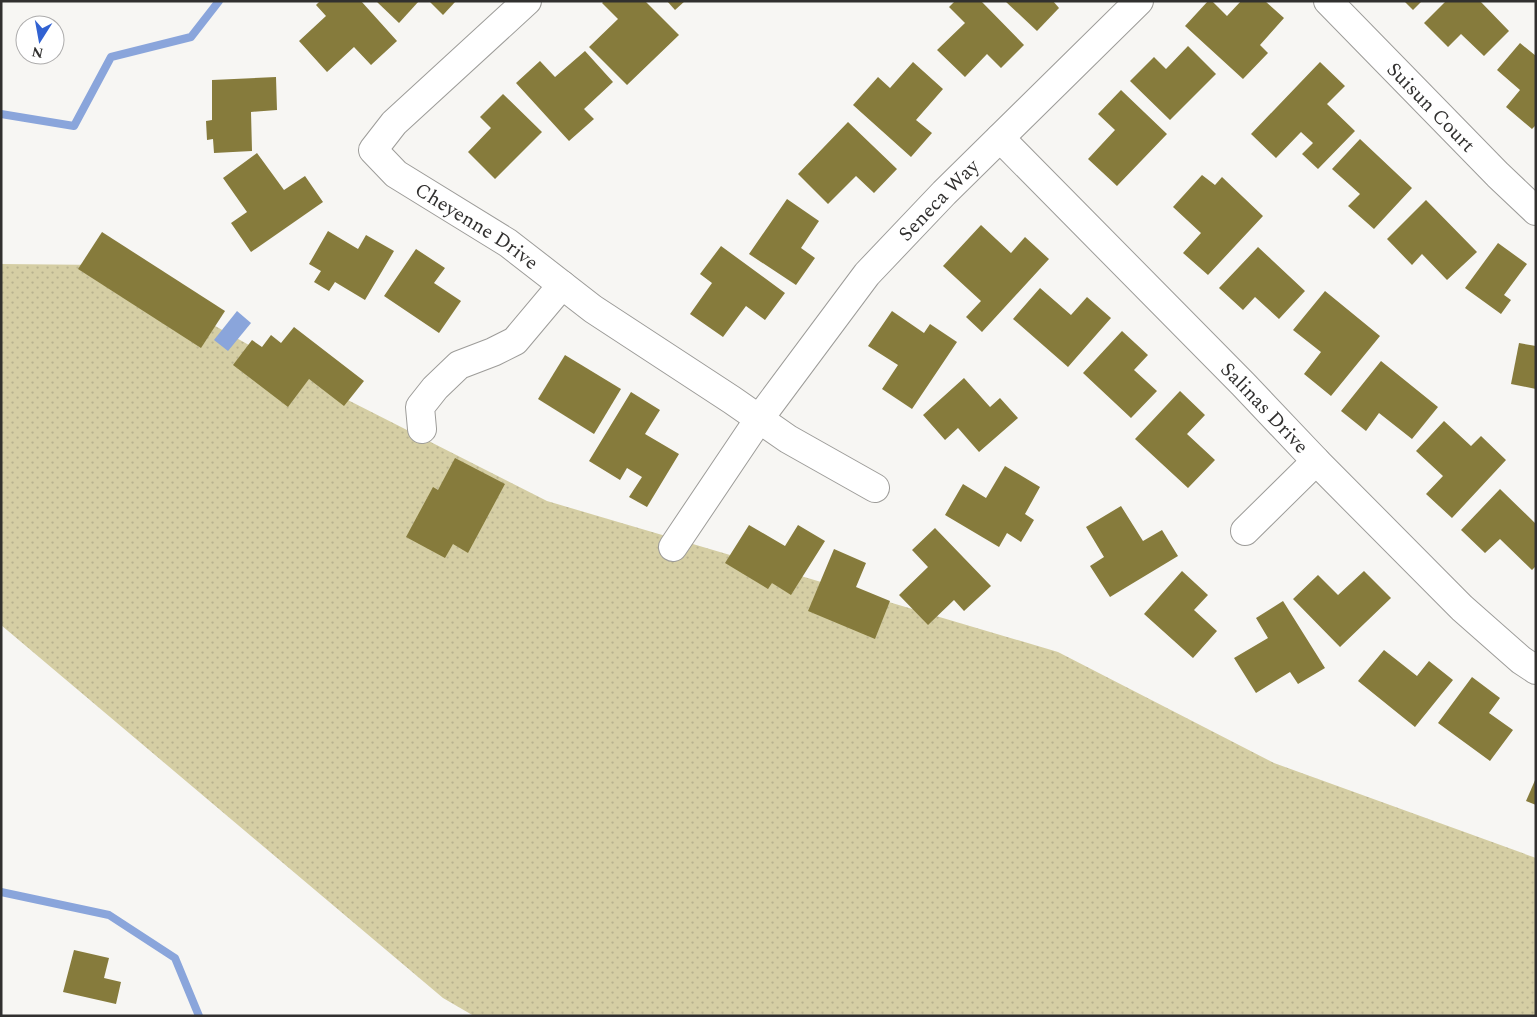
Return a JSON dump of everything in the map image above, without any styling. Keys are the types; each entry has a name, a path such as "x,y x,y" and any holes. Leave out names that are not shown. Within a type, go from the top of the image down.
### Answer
{"street":[{"name":"Cheyenne Drive","path":"527,1 394,124 373,150 396,174 508,243 593,310 788,439 874,488"},
{"name":"Seneca Way","path":"673,547 759,419 867,274 944,193 1139,1"},
{"name":"Suisun Court","path":"1328,1 1498,175 1536,211"},
{"name":"Salinas Drive","path":"1000,138 1462,608 1520,660 1536,670"},
{"path":"422,429 420,407 435,388 459,365 515,341 562,285"},
{"path":"1245,531 1316,460"}],"shaded area":[{"path":"1,264 107,265 334,393 547,501 1058,652 1274,763 1536,858 1536,1016 474,1016 443,998 1,625"}],"water":[{"path":"237,311 251,323 228,351 214,340"}],"building":[{"path":"320,1 361,1 397,41 371,65 354,47 327,72 299,41 326,16 316,5"},
{"path":"376,1 419,1 399,23"},
{"path":"429,1 456,1 443,15"},
{"path":"604,1 645,1 679,35 627,85 589,47 618,19 602,3"},
{"path":"667,1 685,1 675,10"},
{"path":"955,1 981,1 1024,45 1001,68 987,54 965,77 937,50 965,23 949,7"},
{"path":"1005,1 1053,1 1059,8 1037,31"},
{"path":"1208,1 1212,1 1227,16 1241,1 1265,1 1284,18 1260,45 1268,53 1243,79 1185,26"},
{"path":"1404,1 1422,1 1413,10"},
{"path":"1446,1 1480,1 1509,31 1484,56 1461,34 1448,47 1424,23"},
{"path":"1520,43 1536,56 1536,125 1532,129 1506,107 1520,90 1497,70"},
{"path":"1188,46 1216,74 1170,120 1130,81 1154,57 1166,69"},
{"path":"585,51 613,82 584,109 594,119 569,141 516,83 540,61 555,77"},
{"path":"913,62 943,89 916,120 932,133 911,157 853,105 878,77 890,88"},
{"path":"1320,62 1345,86 1327,104 1355,131 1318,169 1302,154 1313,143 1301,132 1276,158 1251,134"},
{"path":"276,77 277,110 251,112 252,151 214,153 213,139 207,140 206,121 212,120 212,80"},
{"path":"1121,90 1167,134 1117,186 1088,159 1115,130 1098,114"},
{"path":"503,94 542,132 495,179 468,152 491,128 480,117"},
{"path":"848,122 897,169 874,193 856,176 828,204 798,174"},
{"path":"1360,139 1412,188 1374,229 1348,206 1360,194 1332,169"},
{"path":"257,153 284,190 305,176 323,202 251,252 231,223 247,212 223,178"},
{"path":"1202,175 1215,185 1222,177 1263,216 1208,275 1183,253 1201,233 1173,207"},
{"path":"787,199 819,221 801,248 815,258 796,285 749,254"},
{"path":"1426,200 1477,252 1447,280 1422,254 1412,265 1387,239"},
{"path":"981,225 1011,253 1025,237 1049,259 982,332 966,317 981,301 943,266"},
{"path":"328,231 358,249 366,235 394,251 365,300 335,282 329,291 314,282 321,271 309,264"},
{"path":"102,232 225,311 201,348 78,269"},
{"path":"1498,243 1527,264 1504,295 1511,300 1501,314 1465,288"},
{"path":"721,246 785,293 765,320 746,306 723,337 690,314 712,283 700,274"},
{"path":"1258,247 1305,291 1279,319 1255,297 1243,310 1219,288"},
{"path":"416,249 445,268 434,283 461,301 439,333 384,296"},
{"path":"1040,288 1071,315 1087,297 1111,318 1068,367 1013,319"},
{"path":"1325,291 1380,336 1331,396 1304,374 1321,352 1293,330"},
{"path":"892,311 924,333 930,324 957,342 912,409 882,389 898,365 868,346"},
{"path":"294,327 364,381 344,406 309,379 288,407 233,365 252,340 262,347 271,335 281,343"},
{"path":"1122,331 1148,355 1134,370 1157,391 1131,418 1083,373"},
{"path":"1519,343 1536,346 1536,389 1511,384"},
{"path":"565,355 621,389 594,434 538,399"},
{"path":"1381,361 1438,407 1412,439 1379,413 1366,431 1341,411"},
{"path":"964,378 990,407 1000,398 1018,418 979,452 958,428 945,440 923,415"},
{"path":"1180,391 1205,415 1187,434 1215,460 1188,488 1135,439"},
{"path":"631,392 660,410 645,434 679,454 647,507 629,497 642,477 627,468 620,480 589,461"},
{"path":"1444,421 1471,446 1481,436 1506,460 1452,518 1426,494 1443,476 1416,451"},
{"path":"455,458 505,484 468,553 453,544 445,558 406,537 433,487 438,490"},
{"path":"1005,466 1040,487 1025,514 1034,520 1021,542 1007,533 999,547 945,515 963,484 986,498"},
{"path":"1500,489 1536,524 1536,566 1532,570 1500,539 1485,553 1461,530"},
{"path":"1121,506 1143,541 1162,530 1178,556 1110,597 1090,566 1104,557 1086,527"},
{"path":"749,525 785,546 798,525 825,541 791,595 772,583 768,589 725,563"},
{"path":"935,528 991,586 964,611 954,600 928,625 899,595 928,567 912,550"},
{"path":"834,549 866,563 856,587 890,601 875,639 808,611"},
{"path":"1182,571 1208,595 1194,610 1217,631 1193,658 1144,614"},
{"path":"1364,571 1391,598 1340,647 1293,599 1318,575 1338,595"},
{"path":"1283,601 1325,668 1298,684 1290,672 1256,693 1234,658 1268,638 1256,618"},
{"path":"1384,650 1417,676 1429,661 1453,680 1415,727 1358,681"},
{"path":"1472,677 1500,698 1489,713 1513,730 1490,761 1438,723"},
{"path":"1536,778 1536,805 1526,801"},
{"path":"74,950 109,958 104,978 121,982 116,1004 63,992"}],"waterway":[{"path":"1,114 74,126 111,57 191,37 219,1"},
{"path":"1,892 109,915 175,958 199,1016"}]}
